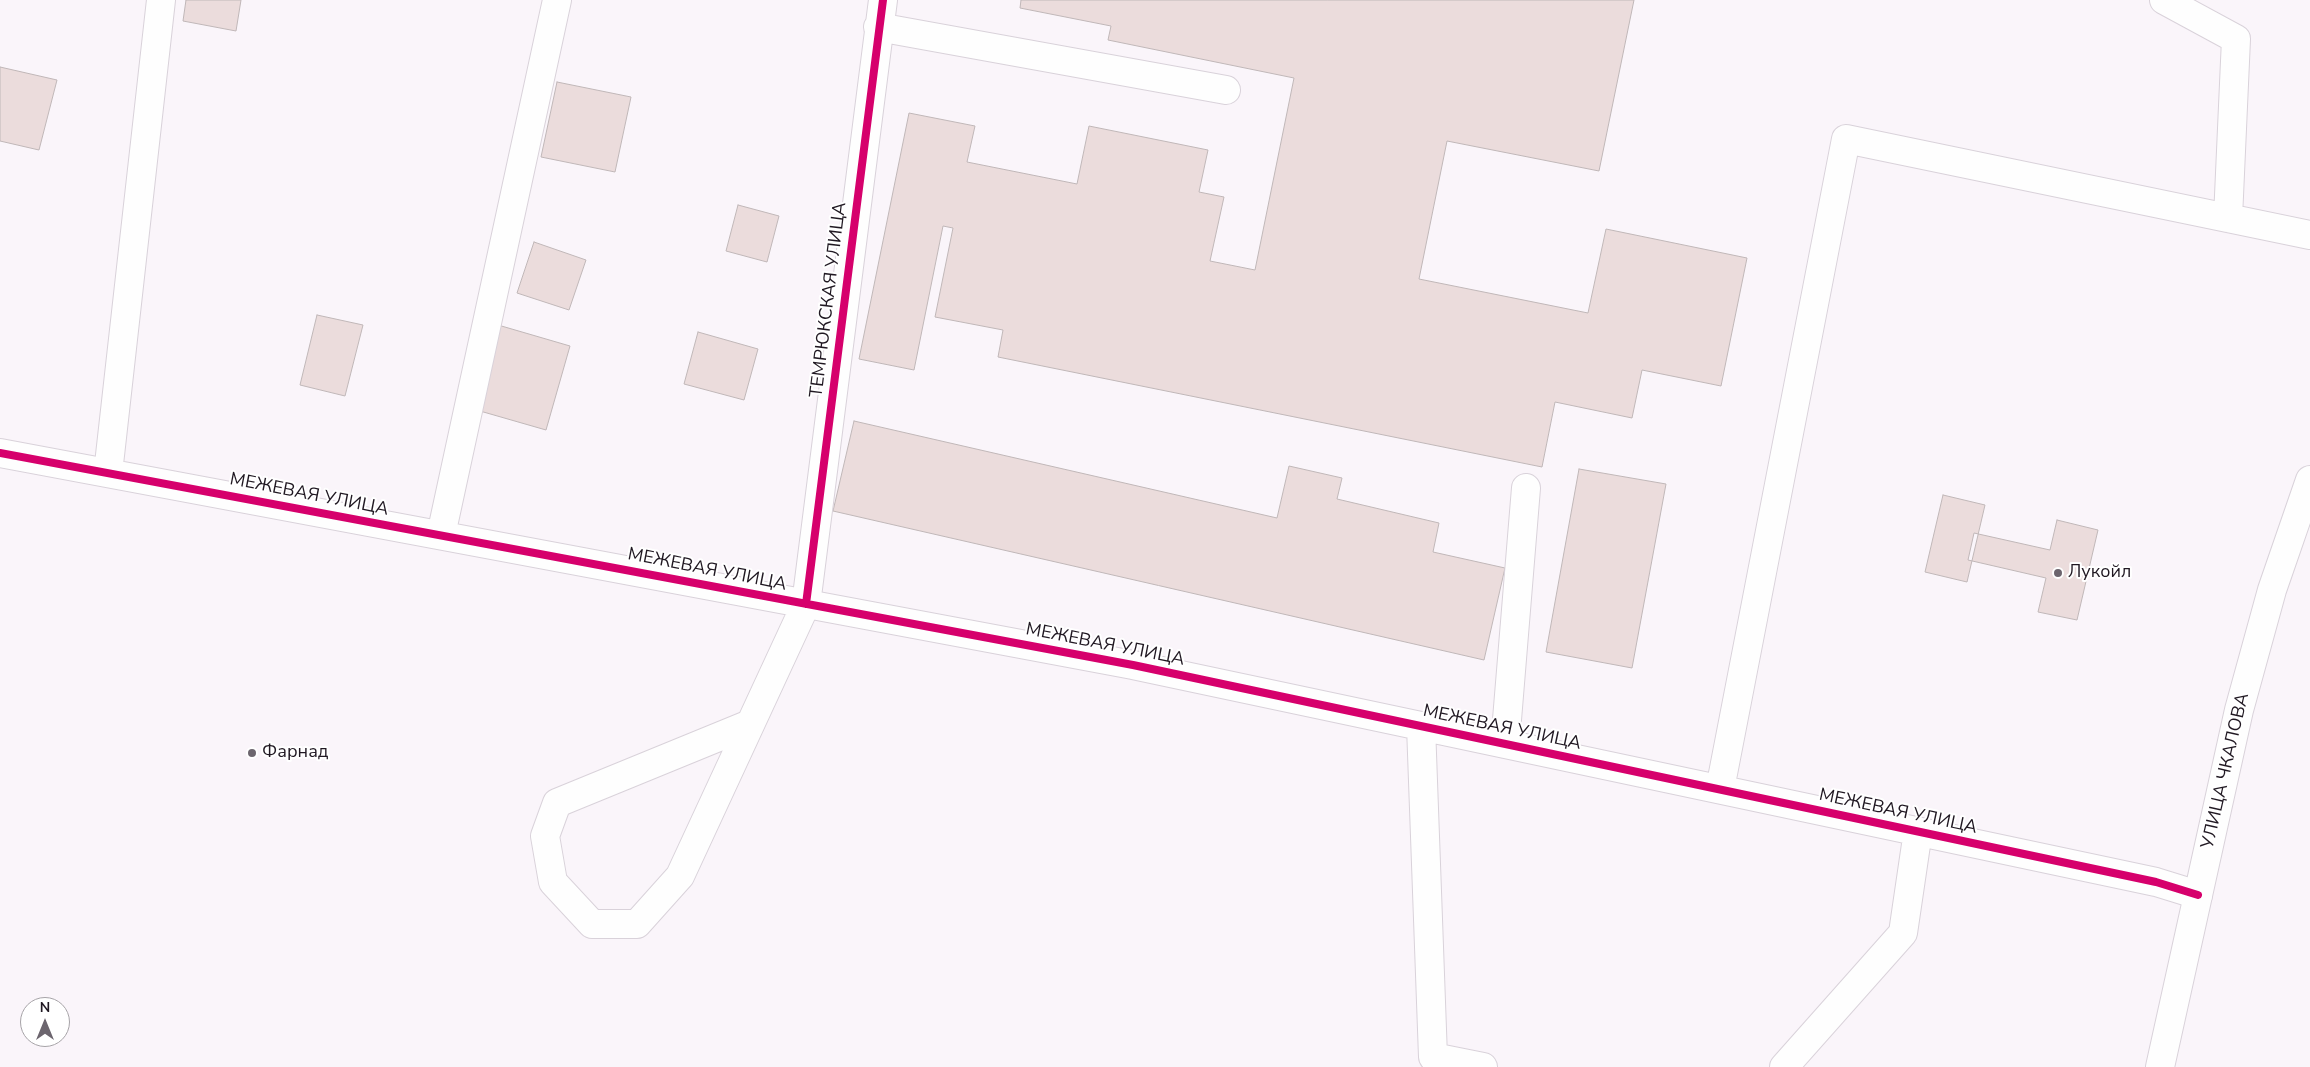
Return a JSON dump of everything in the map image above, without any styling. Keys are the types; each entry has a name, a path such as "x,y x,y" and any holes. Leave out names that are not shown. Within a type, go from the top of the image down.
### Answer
{"street":[{"path":"108,473 161,0"},
{"path":"442,535 557,0"},
{"name":"ТЕМРЮКСКАЯ УЛИЦА","path":"750,724 557,803 545,836 553,882 592,924 637,924 680,876 806,604 882,0"},
{"path":"2164,0 2236,39 2228,218"},
{"path":"878,27 1226,90"},
{"path":"1720,789 1846,139 2310,235"},
{"name":"МЕЖЕВАЯ УЛИЦА","path":"0,453 1133,665 2156,882 2198,895"},
{"name":"УЛИЦА ЧКАЛОВА","path":"2160,1067 2239,710 2272,590 2310,480"},
{"path":"1505,744 1526,488"},
{"path":"1420,726 1433,1057 1483,1067"},
{"path":"1784,1067 1903,933 1918,831"}],"building":[{"path":"186,0 241,0 236,31 183,21"},
{"path":"1021,0 1634,0 1599,171 1447,141 1419,279 1588,313 1606,229 1747,258 1721,386 1642,370 1632,418 1555,402 1542,467 998,357 1003,330 935,317 953,228 943,226 914,370 859,359 909,113 975,126 967,162 1077,184 1089,126 1208,150 1199,192 1224,197 1210,261 1255,270 1294,78 1108,40 1111,26 1020,8"},
{"path":"0,67 57,80 39,150 0,141"},
{"path":"557,82 631,97 615,172 541,157"},
{"path":"738,205 779,216 767,262 726,251"},
{"path":"534,242 586,260 569,310 517,293"},
{"path":"317,315 363,325 345,396 300,385"},
{"path":"498,325 570,346 546,430 473,409"},
{"path":"698,332 758,349 744,400 684,384"},
{"path":"854,421 1277,518 1289,466 1342,478 1337,499 1439,523 1433,552 1505,568 1484,660 833,511"},
{"path":"1579,469 1666,484 1632,668 1546,652"},
{"path":"1943,495 1985,505 1967,582 1925,572"},
{"path":"2057,520 2098,530 2077,620 2038,612 2046,578 1968,560 1974,533 2050,550"}],"cycle path":[{"path":"806,604 883,0"},
{"path":"0,453 1133,665 2156,882 2198,895"}],"place":[{"name":"Лукойл","path":"2058,573"},
{"name":"Фарнад","path":"252,753"}]}
